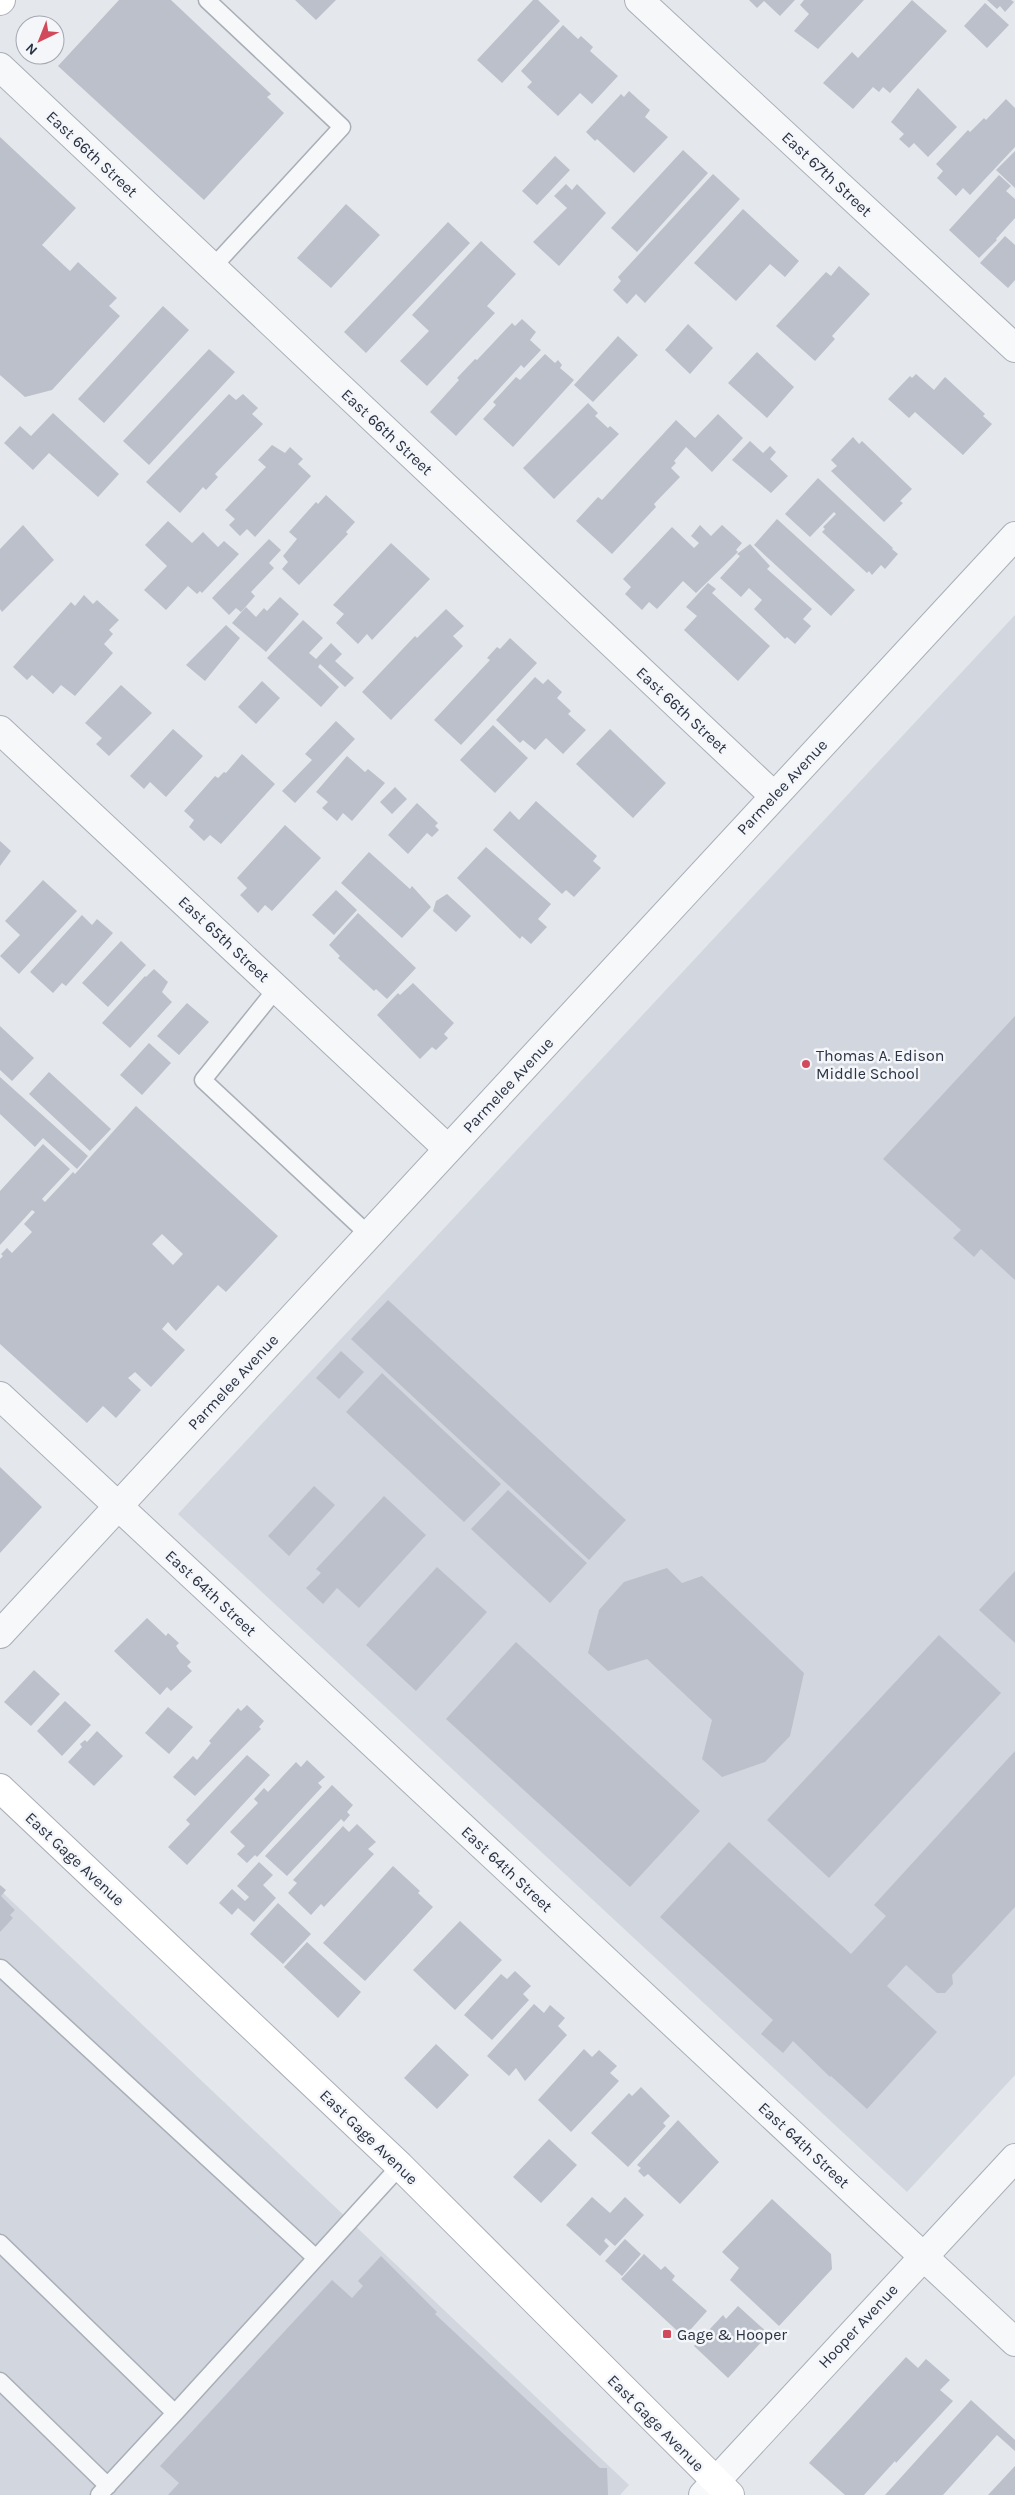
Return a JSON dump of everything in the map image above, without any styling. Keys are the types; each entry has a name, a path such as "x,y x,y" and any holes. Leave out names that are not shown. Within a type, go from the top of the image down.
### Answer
{"main road":[{"name":"East Gage Avenue","path":"0,1788 400,2166 716,2491"}],"street":[{"name":"East 67th Street","path":"639,0 1015,348"},
{"name":"East 66th Street","path":"0,67 774,796"},
{"name":"Parmelee Avenue","path":"0,1634 1015,536"},
{"name":"East 65th Street","path":"0,730 448,1149"},
{"name":"East 64th Street","path":"0,1396 1015,2342"},
{"name":"Hooper Avenue","path":"716,2491 923,2256 1015,2158"}],"lane":[{"path":"206,0 342,127 212,268"},
{"path":"277,988 203,1080 369,1235"},
{"path":"0,1969 316,2258"},
{"path":"0,2381 104,2490 400,2166"},
{"path":"0,2243 175,2413"}],"shaded area":[{"name":"Thomas A. Edison Middle School","path":"1015,615 1015,2075 907,2192 178,1514"},
{"path":"0,1890 629,2485 620,2495 0,2495"}],"building":[{"path":"119,0 171,0 271,94 267,97 284,113 204,200 58,66 65,65 65,58"},
{"path":"295,0 336,0 316,20"},
{"path":"533,0 538,0 560,21 502,83 477,60"},
{"path":"749,0 795,0 780,16 764,1 757,8"},
{"path":"804,0 864,0 818,49 794,31 809,14 800,5"},
{"path":"912,0 947,31 890,93 883,87 879,92 873,87 853,109 823,83 852,52 858,58"},
{"path":"987,0 1011,0 1014,2 1005,12 1000,6 997,9"},
{"path":"985,3 1009,25 987,48 964,26"},
{"path":"563,25 578,39 581,36 593,47 590,51 618,76 592,104 580,93 558,116 527,87 532,82 521,71"},
{"path":"918,88 957,127 928,157 914,143 909,148 899,139 904,134 891,122"},
{"path":"629,91 650,110 645,117 668,137 634,173 597,139 595,141 586,132 621,94 624,97"},
{"path":"1006,99 1015,108 1015,147 970,195 963,188 956,196 937,178 943,171 936,164 968,130 970,132 984,118 986,120"},
{"path":"0,137 76,208 42,245 70,271 78,262 117,298 109,306 120,316 52,390 25,397 0,375"},
{"path":"683,150 708,173 637,252 611,228"},
{"path":"1015,151 1015,188 996,170"},
{"path":"555,156 570,170 537,205 522,191"},
{"path":"713,174 740,199 645,303 636,294 627,304 613,290 621,281 618,277"},
{"path":"999,175 1011,186 1006,191 1015,199 1015,218 979,258 949,230"},
{"path":"566,184 572,190 577,184 606,213 559,266 533,242 567,208 554,196"},
{"path":"346,204 380,235 331,288 297,258"},
{"path":"743,209 799,261 785,277 770,264 736,301 694,263"},
{"path":"448,222 470,243 366,353 344,332"},
{"path":"1005,236 1015,245 1015,280 1008,288 980,263"},
{"path":"481,241 516,274 487,306 495,313 427,386 400,361 429,331 412,315"},
{"path":"839,266 870,294 832,336 835,339 815,361 776,326 826,272 831,276"},
{"path":"163,306 189,330 104,423 78,399"},
{"path":"522,319 536,332 530,340 541,350 524,368 521,365 456,436 430,412 475,359 477,360 512,323 515,326"},
{"path":"688,324 713,348 690,374 665,350"},
{"path":"618,336 638,355 593,402 574,385"},
{"path":"209,349 235,372 149,465 123,441"},
{"path":"757,352 794,387 767,418 728,383"},
{"path":"545,354 555,363 558,360 562,365 560,368 574,380 513,447 483,419 496,405 493,402 516,377 520,380"},
{"path":"916,374 934,390 945,377 985,414 983,416 992,424 963,455 915,412 909,418 888,399 910,376 912,378"},
{"path":"229,394 236,400 243,394 258,408 252,414 263,424 215,474 218,477 206,490 203,487 180,513 146,482"},
{"path":"588,403 598,413 595,416 608,428 610,426 619,434 554,499 523,468"},
{"path":"53,413 119,474 98,497 49,453 33,470 4,443 20,426 31,436"},
{"path":"718,414 743,438 712,472 686,447 674,461 676,463 671,468 680,477 654,504 656,507 612,554 576,521 598,497 602,500 676,420 695,438"},
{"path":"853,437 859,444 862,441 912,489 900,501 903,503 884,522 831,471 837,466 831,460"},
{"path":"750,441 763,453 770,446 776,452 770,459 788,476 771,493 732,460"},
{"path":"272,445 285,453 290,447 303,459 298,464 311,476 255,537 247,529 240,536 229,525 235,519 225,510 266,467 258,460"},
{"path":"818,478 898,554 885,569 881,565 872,575 869,571 867,573 822,532 825,529 823,527 836,514 834,512 810,537 785,514"},
{"path":"326,495 355,522 346,532 348,534 299,585 282,569 288,562 283,556 297,539 289,532 316,502 318,504"},
{"path":"777,519 855,590 831,616 754,545"},
{"path":"168,521 192,543 203,532 218,547 224,541 239,554 202,593 200,591 197,594 188,586 166,610 144,590 167,566 145,545"},
{"path":"23,525 54,560 2,612 0,609 0,549"},
{"path":"700,525 711,536 722,525 742,543 736,550 738,552 696,593 683,581 657,609 649,602 642,610 625,594 631,587 623,579 672,527 694,548 699,543 691,536"},
{"path":"269,539 281,550 269,563 274,568 251,592 255,596 241,612 236,608 229,615 212,598"},
{"path":"391,543 430,579 372,640 367,634 358,644 336,623 344,614 333,605"},
{"path":"750,544 770,566 767,569 812,609 803,619 811,626 795,644 787,637 785,639 754,609 762,600 749,588 741,597 720,578 740,556 737,554"},
{"path":"708,583 716,589 712,593 770,646 738,681 684,630 697,616 686,607"},
{"path":"84,595 93,604 97,600 119,620 109,630 113,634 104,644 113,653 75,696 61,685 53,694 32,675 27,680 13,667 71,602 75,606"},
{"path":"280,597 299,614 266,652 232,623 246,607 256,617 264,608 267,611"},
{"path":"446,609 464,626 453,636 463,646 391,720 362,692 415,636 417,638"},
{"path":"303,620 323,638 309,653 316,659 331,643 342,654 335,661 354,678 345,687 320,664 318,667 339,687 321,707 267,658"},
{"path":"226,625 240,638 205,681 186,665"},
{"path":"510,638 537,663 461,745 434,720 490,660 487,658 497,647 500,649"},
{"path":"535,677 543,684 548,679 562,692 557,698 571,711 568,714 586,730 563,754 546,738 535,750 523,740 520,743 496,720"},
{"path":"262,681 280,698 256,724 238,707"},
{"path":"121,685 152,713 109,756 96,744 102,738 85,723"},
{"path":"336,721 355,739 295,803 282,791 312,760 305,754"},
{"path":"493,725 528,758 495,793 460,760"},
{"path":"173,729 203,756 166,797 150,782 144,789 130,776"},
{"path":"610,729 666,783 633,818 576,764"},
{"path":"242,754 275,784 221,844 210,835 204,841 189,827 194,820 184,811 215,776 218,778 224,772 226,773"},
{"path":"347,756 365,772 368,769 385,783 352,821 343,813 337,821 322,808 328,802 316,792"},
{"path":"395,787 407,799 392,814 380,802"},
{"path":"536,801 597,856 593,861 601,868 574,897 566,890 562,894 493,830 510,811 519,820"},
{"path":"417,803 438,823 435,826 439,830 432,837 427,833 408,854 388,835"},
{"path":"285,825 321,858 272,911 265,905 258,913 240,895 247,888 237,878"},
{"path":"0,841 11,851 0,866"},
{"path":"486,847 551,904 538,919 547,927 531,944 522,936 520,939 457,878"},
{"path":"369,852 410,889 412,886 431,907 402,938 341,883"},
{"path":"43,880 77,911 19,974 0,956 20,935 5,921"},
{"path":"336,890 357,910 334,935 312,915"},
{"path":"447,894 471,916 456,932 433,911 436,901"},
{"path":"358,913 416,968 387,999 376,989 374,991 338,958 340,956 329,945"},
{"path":"82,915 92,925 97,919 113,933 66,986 62,983 53,993 30,972"},
{"path":"121,941 146,965 108,1007 82,983"},
{"path":"154,969 168,982 162,992 172,1002 130,1048 102,1023 145,976"},
{"path":"413,983 454,1023 444,1034 448,1038 436,1050 432,1047 420,1059 377,1015 398,993 400,995"},
{"path":"187,1003 209,1022 179,1055 157,1036"},
{"path":"1015,1016 1015,1280 981,1249 974,1257 953,1238 961,1230 883,1159"},
{"path":"0,1026 34,1058 12,1081 0,1070"},
{"path":"149,1043 171,1063 142,1095 120,1075"},
{"path":"49,1072 111,1129 90,1151 29,1094"},
{"path":"0,1077 88,1156 77,1169 43,1138 35,1147 0,1114"},
{"path":"136,1106 278,1236 226,1292 218,1285 176,1331 168,1322 162,1329 185,1350 151,1387 135,1372 128,1378 141,1390 116,1418 103,1406 87,1423 0,1344 0,1259 3,1256 1,1254 7,1248 12,1253 32,1232 24,1224 35,1212 32,1210 0,1245 0,1191 43,1144 70,1169 42,1199 45,1202 73,1172 75,1174","holes":["162,1234 183,1254 173,1265 152,1244"]},
{"path":"388,1300 626,1520 589,1560 351,1339"},
{"path":"341,1351 364,1372 339,1399 316,1378"},
{"path":"382,1373 501,1484 464,1522 346,1412"},
{"path":"0,1467 42,1507 0,1553"},
{"path":"314,1486 335,1505 289,1556 268,1536"},
{"path":"508,1490 587,1563 550,1603 471,1529"},
{"path":"384,1496 426,1535 359,1608 337,1588 323,1604 306,1588 321,1573 316,1569"},
{"path":"437,1567 487,1612 416,1691 366,1645"},
{"path":"667,1568 682,1583 702,1576 804,1673 790,1736 765,1762 722,1777 702,1759 712,1720 647,1659 608,1671 588,1653 599,1610 624,1582"},
{"path":"1015,1571 1015,1643 979,1610"},
{"path":"147,1618 166,1636 168,1633 179,1643 176,1646 191,1662 187,1666 192,1671 171,1691 167,1687 160,1695 114,1651"},
{"path":"939,1635 1001,1693 829,1878 767,1820"},
{"path":"516,1642 700,1811 630,1887 446,1719"},
{"path":"34,1670 60,1694 31,1726 4,1702"},
{"path":"65,1701 91,1725 62,1756 37,1731"},
{"path":"247,1705 264,1721 259,1727 261,1729 195,1796 173,1777 193,1756 197,1760 211,1743 209,1741 238,1708 241,1711"},
{"path":"168,1707 193,1727 169,1754 145,1733"},
{"path":"97,1731 123,1756 94,1786 68,1762 82,1747 80,1744 85,1740 87,1742"},
{"path":"1015,1751 1015,1907 952,1975 953,1984 945,1993 937,1993 906,1965 887,1986 937,2032 867,2109 793,2041 783,2053 761,2034 773,2020 660,1917 729,1842 851,1954 886,1916 874,1905"},
{"path":"247,1755 270,1775 187,1865 168,1847 190,1824 186,1820"},
{"path":"307,1760 325,1777 318,1783 322,1787 257,1857 255,1855 247,1863 237,1854 245,1846 230,1832 258,1803 254,1799 264,1788 268,1792 296,1762 301,1767"},
{"path":"332,1785 353,1805 347,1812 350,1815 344,1822 341,1819 287,1876 265,1856"},
{"path":"357,1824 376,1842 368,1849 374,1854 324,1907 321,1904 311,1915 288,1893 297,1883 293,1880 343,1826 349,1832"},
{"path":"259,1862 273,1875 263,1885 276,1898 254,1922 238,1908 232,1915 219,1903 232,1889 245,1901 249,1897 237,1886"},
{"path":"393,1866 420,1891 418,1893 433,1907 365,1981 323,1943"},
{"path":"0,1885 6,1890 1,1896 15,1910 10,1915 13,1918 0,1932"},
{"path":"278,1903 311,1934 283,1964 250,1934"},
{"path":"460,1921 502,1960 455,2010 413,1970"},
{"path":"307,1942 361,1992 338,2018 284,1967"},
{"path":"515,1971 531,1986 523,1994 529,2000 492,2040 464,2015 501,1974 507,1979"},
{"path":"534,2004 544,2013 550,2005 565,2018 558,2026 567,2035 525,2081 516,2068 509,2076 487,2056"},
{"path":"436,2044 469,2075 437,2109 404,2078"},
{"path":"584,2049 592,2057 599,2050 617,2066 610,2073 619,2081 571,2132 538,2100"},
{"path":"641,2087 670,2116 663,2123 666,2126 628,2167 591,2133 629,2093 632,2096"},
{"path":"678,2120 719,2162 680,2204 648,2174 644,2177 638,2171 641,2168 637,2165"},
{"path":"549,2139 577,2165 541,2203 513,2177"},
{"path":"592,2197 610,2213 625,2197 644,2215 615,2246 606,2238 604,2241 609,2246 600,2256 566,2225"},
{"path":"772,2199 831,2254 832,2269 779,2326 730,2280 739,2268 722,2252"},
{"path":"625,2239 641,2254 622,2276 605,2261"},
{"path":"644,2254 661,2270 665,2266 675,2276 672,2280 707,2311 684,2337 621,2279"},
{"path":"381,2256 437,2312 435,2314 600,2468 607,2468 608,2495 168,2495 179,2483 160,2466 332,2280 352,2298 363,2286 358,2281"},
{"path":"738,2306 769,2334 728,2378 694,2346 723,2315 726,2319"},
{"path":"906,2357 918,2368 926,2359 950,2380 940,2390 953,2401 864,2495 845,2495 809,2463"},
{"path":"971,2400 1015,2440 1015,2451 997,2435 943,2495 885,2495"},
{"path":"1015,2466 1015,2495 988,2495"}],"place":[{"name":"Thomas A. Edison Middle School","path":"806,1064"},
{"name":"Gage & Hooper","path":"667,2334"}]}
